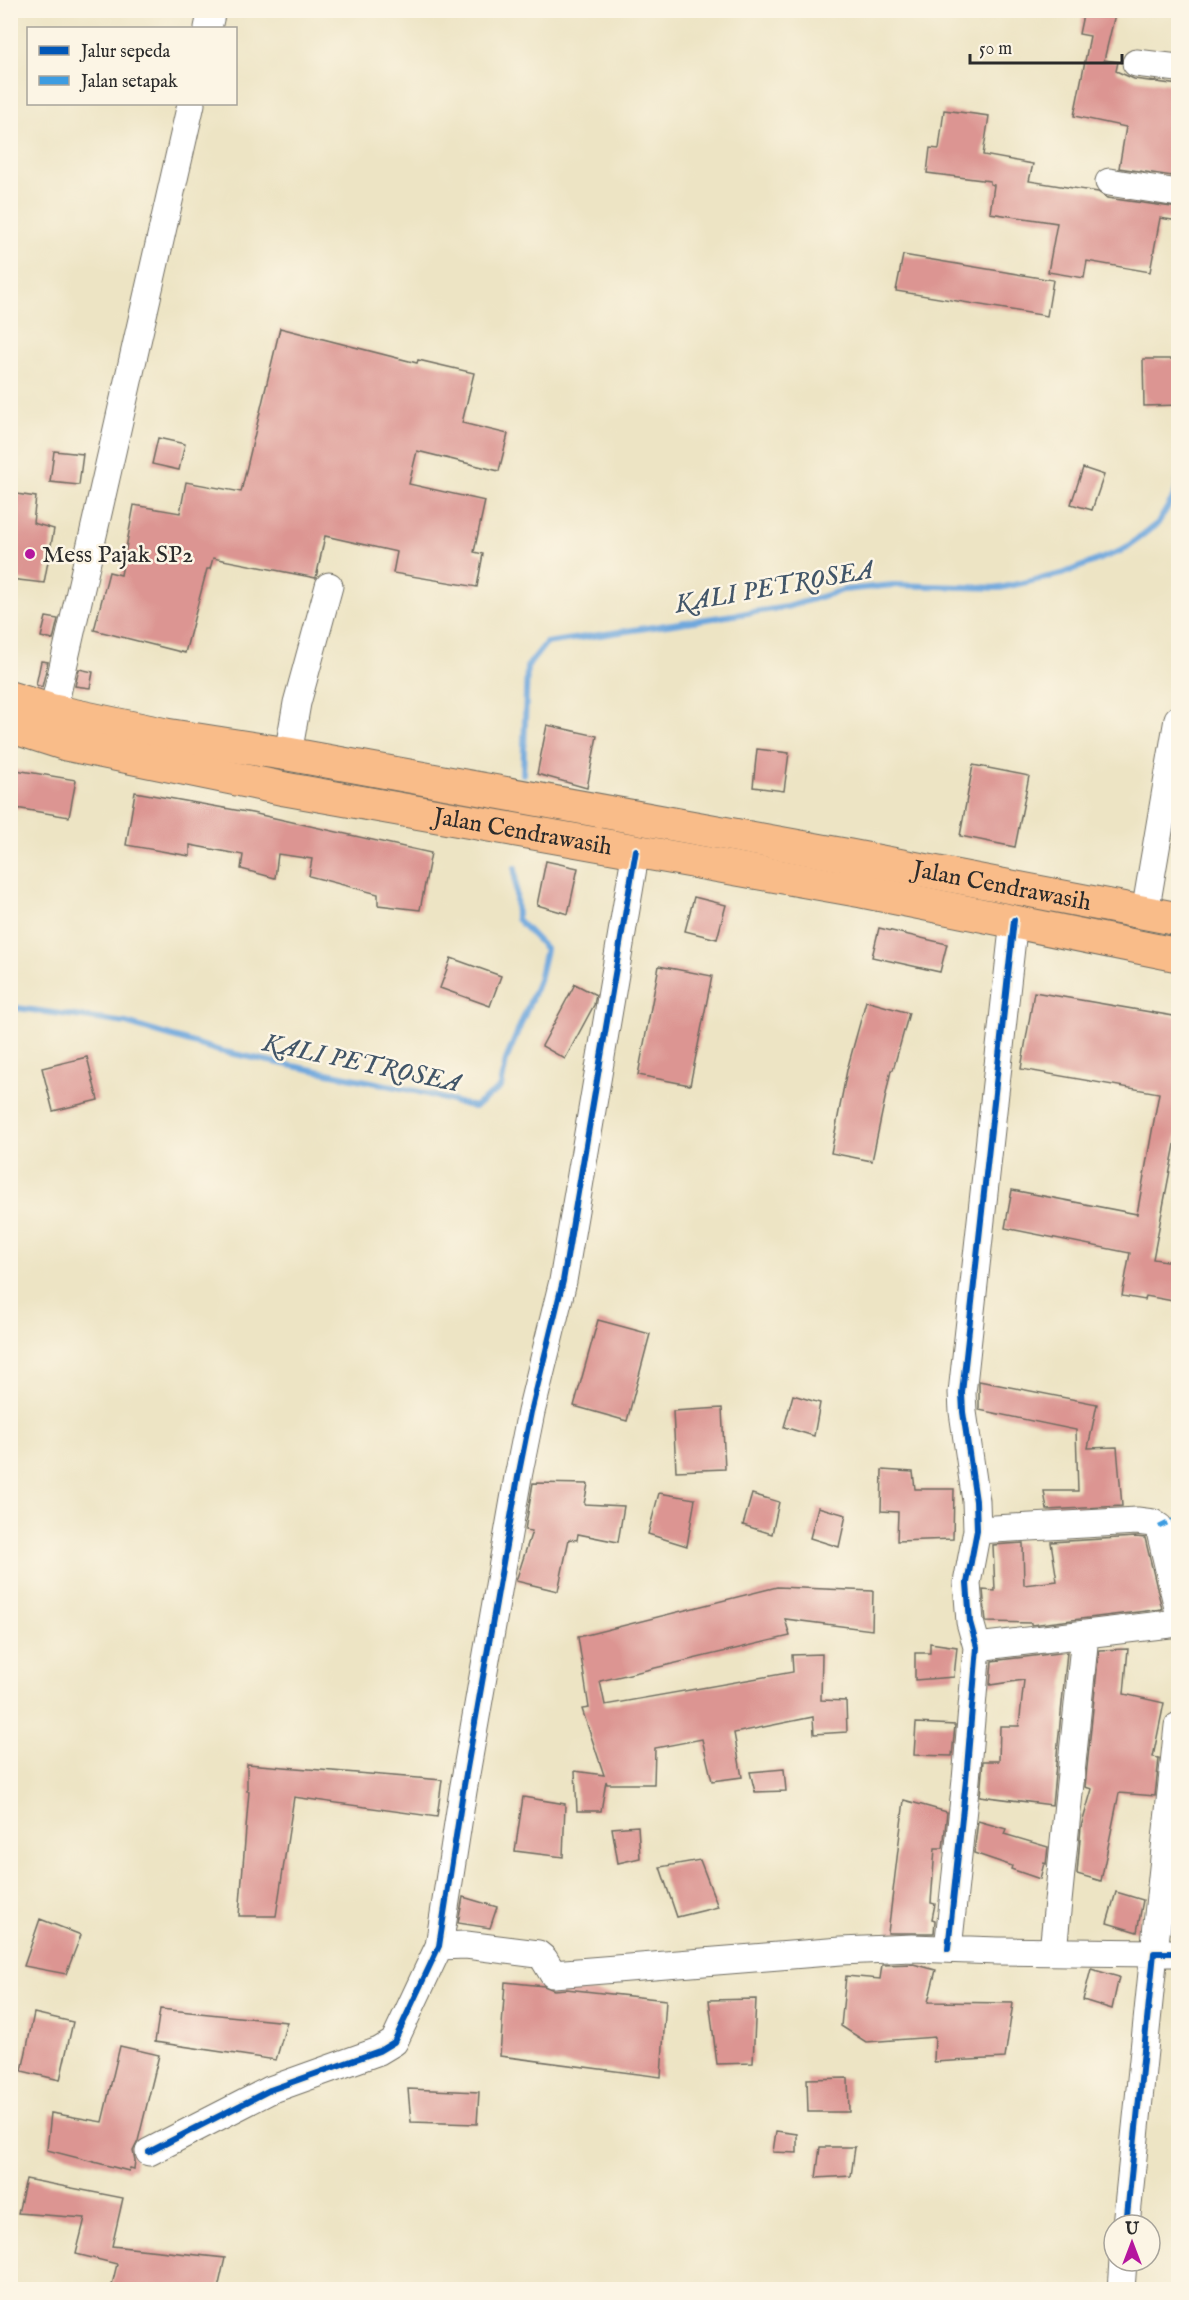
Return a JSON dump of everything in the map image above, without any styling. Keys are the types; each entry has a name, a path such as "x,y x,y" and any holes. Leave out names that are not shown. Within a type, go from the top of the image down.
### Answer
{"main road":[{"name":"Jalan Cendrawasih","path":"10,698 53,711 166,735 288,754 850,856 1179,919"},
{"name":"Jalan Cendrawasih","path":"10,726 66,744 285,789 636,850 1014,920 1039,928 1179,955"}],"street":[{"path":"208,27 212,10"},
{"path":"1136,63 1179,68"},
{"path":"53,711 191,105"},
{"path":"1108,182 1179,193"},
{"path":"288,754 297,703 328,586"},
{"path":"1145,913 1179,718"},
{"path":"149,2152 270,2090 379,2051 394,2042 439,1946 465,1780 518,1478 562,1281 636,850"},
{"path":"948,1949 977,1647 970,1622 967,1583 977,1530 976,1501 962,1393 1014,920"},
{"path":"977,1530 1154,1522 1159,1527 1179,1608"},
{"path":"977,1647 1179,1623"},
{"path":"1053,1951 1085,1635"},
{"path":"1128,2213 1166,1953 1179,1726"},
{"path":"439,1946 466,1945 538,1954 553,1974 841,1951 912,1948 1166,1953"},
{"path":"1121,2289 1122,2273"}],"building":[{"path":"1084,10 1116,10 1104,60 1118,62 1116,71 1134,79 1179,85 1179,177 1119,168 1126,127 1074,116 1090,36 1079,34"},
{"path":"944,110 989,116 983,155 1033,164 1029,181 1098,192 1107,198 1179,208 1179,221 1160,218 1150,272 1087,261 1084,278 1048,272 1057,223 990,213 994,185 990,184 990,181 927,173 930,148 939,149"},
{"path":"903,255 1053,280 1047,316 896,291"},
{"path":"280,328 417,363 418,360 474,373 462,423 508,434 499,471 417,451 409,484 485,501 474,552 483,554 477,587 393,573 397,552 325,536 316,578 213,558 210,569 207,569 185,653 94,630 109,572 121,575 134,505 180,513 186,482 241,492"},
{"path":"1143,359 1179,359 1179,405 1144,406"},
{"path":"158,438 185,444 179,470 152,464"},
{"path":"54,451 83,454 79,485 50,482"},
{"path":"1083,468 1104,475 1092,510 1071,504"},
{"name":"Mess Pajak SP2","path":"10,493 36,497 33,523 54,529 44,583 10,579"},
{"path":"46,617 58,619 53,640 41,637"},
{"path":"41,661 48,662 42,687 36,685"},
{"path":"79,669 93,672 90,688 75,686"},
{"path":"547,725 597,736 587,788 537,774"},
{"path":"757,749 789,753 784,791 753,787"},
{"path":"973,765 1029,776 1015,847 960,836"},
{"path":"10,769 76,780 69,817 10,807"},
{"path":"135,792 252,813 431,853 420,910 378,905 378,894 309,876 312,859 278,854 275,878 241,869 243,855 190,845 190,856 126,845"},
{"path":"546,861 578,868 568,914 537,905"},
{"path":"694,897 726,905 717,939 685,931"},
{"path":"879,928 947,944 940,972 872,957"},
{"path":"451,958 501,976 490,1006 440,988"},
{"path":"659,966 712,976 690,1085 638,1075"},
{"path":"575,984 596,995 594,1005 565,1059 542,1046"},
{"path":"1034,992 1179,1017 1179,1134 1177,1134 1153,1259 1179,1263 1179,1302 1146,1296 1145,1300 1122,1296 1130,1253 1005,1228 1012,1190 1137,1214 1159,1093 1021,1069"},
{"path":"866,1001 909,1013 893,1070 891,1070 872,1161 831,1153 847,1070"},
{"path":"87,1057 98,1100 53,1111 42,1068"},
{"path":"598,1320 650,1334 627,1421 574,1406"},
{"path":"979,1381 1097,1404 1088,1448 1117,1447 1122,1506 1047,1510 1044,1491 1078,1491 1076,1430 979,1410"},
{"path":"793,1395 820,1403 814,1436 784,1427"},
{"path":"722,1408 725,1469 676,1471 673,1411"},
{"path":"882,1470 913,1472 915,1489 954,1489 953,1539 897,1541 898,1512 881,1511"},
{"path":"533,1483 588,1484 584,1504 624,1506 618,1542 578,1534 577,1540 569,1539 558,1591 516,1581 532,1531 525,1530"},
{"path":"659,1493 695,1499 687,1546 648,1534"},
{"path":"752,1494 779,1502 772,1534 743,1525"},
{"path":"818,1507 846,1515 839,1547 810,1538"},
{"path":"1145,1538 1162,1609 1031,1625 1031,1623 986,1622 983,1590 995,1591 993,1545 1023,1543 1024,1585 1057,1581 1051,1542"},
{"path":"777,1587 873,1591 872,1630 785,1619 790,1636 600,1681 605,1705 793,1672 792,1655 822,1654 821,1700 846,1701 847,1732 814,1734 813,1717 734,1733 742,1777 712,1781 702,1739 655,1748 654,1784 607,1784 606,1781 601,1811 577,1811 575,1771 604,1775 582,1709 589,1708 578,1637"},
{"path":"930,1643 957,1647 954,1677 915,1680 915,1653 930,1653"},
{"path":"1128,1649 1124,1694 1164,1703 1153,1757 1159,1758 1155,1796 1119,1793 1101,1881 1077,1874 1081,1827 1092,1789 1085,1787 1099,1650"},
{"path":"1067,1652 1052,1805 980,1796 983,1761 999,1761 1000,1726 1019,1726 1024,1680 990,1685 992,1661"},
{"path":"916,1723 955,1725 952,1756 914,1755"},
{"path":"247,1764 442,1780 437,1817 294,1797 276,1916 239,1916 249,1791 247,1791"},
{"path":"784,1769 786,1791 755,1792 750,1772"},
{"path":"523,1797 565,1804 563,1857 515,1851"},
{"path":"904,1800 947,1812 943,1848 935,1848 931,1903 935,1904 932,1919 935,1920 934,1933 888,1933"},
{"path":"978,1821 1006,1829 1004,1834 1048,1847 1046,1864 1044,1863 1040,1879 1011,1869 1012,1866 974,1853"},
{"path":"638,1826 640,1858 618,1863 612,1828"},
{"path":"700,1860 718,1907 677,1917 660,1867"},
{"path":"1116,1892 1143,1900 1137,1932 1107,1923"},
{"path":"463,1897 497,1907 490,1928 458,1923"},
{"path":"40,1919 81,1935 66,1974 24,1966"},
{"path":"913,1964 936,1970 928,2002 1013,2003 1005,2058 934,2062 935,2037 866,2042 841,2026 846,1976 880,1979 882,1965"},
{"path":"1091,1969 1119,1977 1112,2009 1083,2000"},
{"path":"505,1982 544,1986 554,1990 566,1989 666,2000 661,2077 500,2056"},
{"path":"756,1999 753,2063 717,2064 709,2000"},
{"path":"160,2009 287,2022 276,2060 155,2042"},
{"path":"34,2013 73,2022 60,2080 22,2071"},
{"path":"120,2046 159,2055 138,2141 133,2151 134,2169 130,2168 129,2171 47,2150 51,2113 102,2122"},
{"path":"848,2078 849,2112 808,2112 807,2079"},
{"path":"408,2089 479,2092 477,2124 411,2122"},
{"path":"776,2131 797,2134 797,2153 773,2152"},
{"path":"820,2147 855,2147 851,2176 816,2178"},
{"path":"26,2179 123,2198 112,2246 225,2258 218,2289 111,2289 117,2264 76,2254 85,2218 18,2213"}],"waterway":[{"name":"KALI PETROSEA","path":"523,774 527,667 546,643 787,607 843,590 893,585 1000,588 1062,574 1123,550 1158,523 1175,495 1178,481"},
{"name":"KALI PETROSEA","path":"10,1007 126,1023 220,1051 416,1091 474,1107 501,1087 506,1060 539,980 546,949 517,919 515,868"}],"marked path":[{"path":"1159,1527 1178,1518"}],"cycle path":[{"path":"149,2152 270,2090 379,2051 394,2042 439,1946 463,1791 518,1477 531,1412 563,1281 636,850"},
{"path":"948,1949 977,1647 970,1622 967,1583 977,1530 976,1501 962,1393 1014,920"},
{"path":"1127,2213 1154,1953 1178,1953"}],"place":[{"name":"Mess Pajak SP2","path":"30,554"}]}
